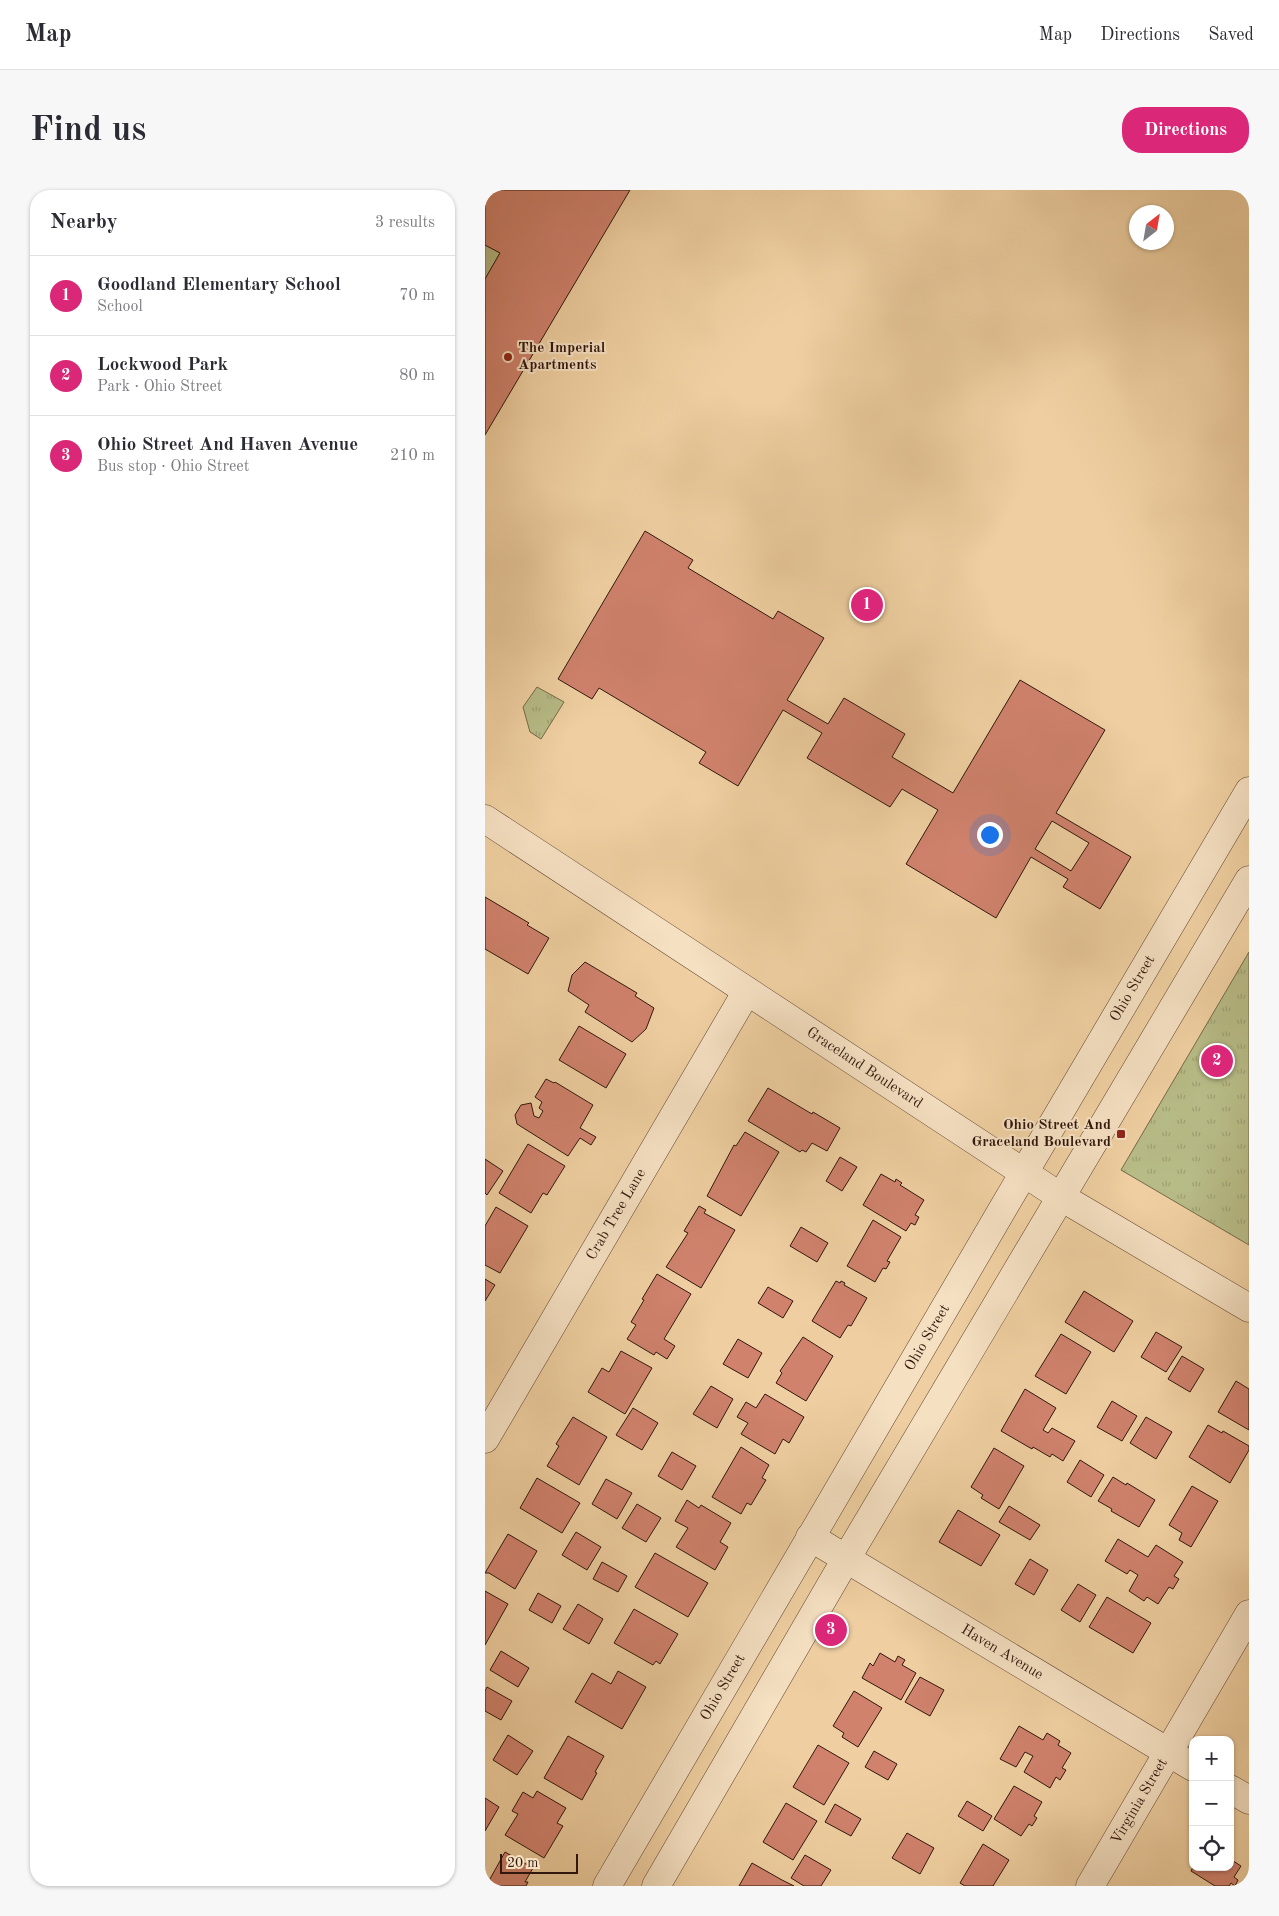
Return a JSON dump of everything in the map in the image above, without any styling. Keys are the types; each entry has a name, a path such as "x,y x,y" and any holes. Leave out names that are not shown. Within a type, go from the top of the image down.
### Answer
{"street":[{"name":"Ohio Street","path":"607,1886 1249,791"},
{"name":"Graceland Boulevard","path":"485,819 1061,1198 1249,1308"},
{"path":"656,1886 846,1559 1249,880"},
{"name":"Crab Tree Lane","path":"485,1439 747,991"},
{"name":"Haven Avenue","path":"810,1537 1189,1765"},
{"name":"Virginia Street","path":"1090,1886 1249,1614"},
{"path":"1234,1791 1249,1800"}],"green space":[{"path":"485,245 500,253 485,279"},
{"path":"537,687 564,702 541,739 530,732 523,707"},
{"path":"1249,952 1249,1245 1121,1170"}],"building":[{"name":"The Imperial Apartments","path":"485,190 630,190 485,435 485,279 500,253 485,245"},
{"path":"645,531 693,560 688,568 773,619 778,611 824,638 787,700 828,724 844,698 905,734 892,757 953,793 1020,680 1105,730 1056,813 1131,857 1100,909 1063,887 1068,879 1031,857 996,918 906,864 938,810 902,789 890,807 807,758 822,733 783,710 738,786 699,763 706,752 599,688 592,699 558,679","holes":["1052,821 1089,843 1071,871 1035,849"]},
{"path":"485,897 529,923 527,925 549,938 528,974 485,949"},
{"path":"585,962 637,993 635,996 654,1008 646,1029 632,1042 585,1012 589,1005 568,991 572,975"},
{"path":"579,1026 626,1054 606,1088 559,1060"},
{"path":"546,1079 555,1082 593,1105 580,1128 596,1137 591,1145 580,1138 568,1156 517,1124 515,1115 521,1105 531,1103 534,1116 539,1118 543,1111 539,1108 542,1102 535,1097"},
{"path":"768,1088 840,1128 827,1151 812,1143 806,1152 802,1150 800,1152 748,1121"},
{"path":"745,1132 779,1152 741,1216 707,1196 734,1145 736,1146"},
{"path":"528,1144 565,1166 547,1195 543,1193 531,1213 499,1193"},
{"path":"840,1157 857,1167 842,1191 826,1181"},
{"path":"485,1159 503,1171 487,1195 485,1193"},
{"path":"881,1174 895,1182 896,1179 902,1183 900,1185 924,1200 915,1215 919,1217 915,1225 911,1223 906,1231 863,1205"},
{"path":"699,1206 706,1210 704,1213 735,1230 701,1288 666,1267 688,1233 684,1231"},
{"path":"496,1207 528,1226 500,1273 485,1265 485,1226"},
{"path":"873,1220 901,1237 887,1261 890,1262 886,1269 883,1268 875,1282 847,1266"},
{"path":"801,1227 828,1243 817,1262 790,1246"},
{"path":"657,1274 691,1294 664,1339 675,1346 667,1359 656,1352 654,1355 627,1339 636,1325 631,1322"},
{"path":"485,1279 495,1285 485,1301"},
{"path":"836,1281 845,1283 844,1285 867,1298 851,1326 848,1325 840,1338 812,1321"},
{"path":"768,1287 793,1301 783,1318 758,1303"},
{"path":"1084,1291 1133,1321 1114,1352 1065,1322"},
{"path":"1156,1332 1182,1347 1166,1372 1141,1357"},
{"path":"1061,1334 1091,1352 1066,1394 1035,1376"},
{"path":"803,1337 833,1356 806,1401 776,1383 782,1373 780,1371"},
{"path":"738,1339 762,1353 748,1378 723,1364"},
{"path":"621,1351 652,1368 625,1414 588,1392 602,1368 609,1372"},
{"path":"1182,1356 1204,1369 1190,1392 1168,1379"},
{"path":"1236,1381 1249,1389 1249,1430 1218,1412"},
{"path":"711,1386 733,1399 717,1428 693,1414"},
{"path":"1025,1389 1056,1408 1043,1430 1048,1433 1052,1428 1075,1441 1063,1461 1052,1454 1050,1457 1033,1447 1032,1449 1001,1431"},
{"path":"765,1394 804,1417 789,1443 783,1439 775,1454 741,1434 748,1423 737,1417 746,1402 756,1408"},
{"path":"1112,1401 1137,1416 1122,1441 1097,1427"},
{"path":"633,1408 658,1423 642,1450 616,1435"},
{"path":"573,1417 607,1437 579,1485 547,1466 559,1446 556,1444"},
{"path":"1146,1417 1172,1432 1156,1459 1130,1443"},
{"path":"1208,1425 1249,1446 1249,1450 1230,1483 1189,1457"},
{"path":"741,1447 769,1465 762,1478 766,1480 751,1505 747,1503 741,1514 712,1497"},
{"path":"994,1448 1024,1466 999,1509 981,1498 983,1495 971,1487"},
{"path":"672,1452 696,1466 682,1490 658,1476"},
{"path":"1080,1460 1104,1475 1091,1497 1067,1482"},
{"path":"1113,1477 1155,1500 1139,1527 1098,1501"},
{"path":"537,1478 580,1503 562,1533 520,1508"},
{"path":"606,1479 632,1493 617,1519 592,1504"},
{"path":"1192,1486 1218,1501 1191,1547 1179,1540 1182,1533 1169,1525"},
{"path":"687,1500 699,1508 701,1505 731,1523 720,1542 728,1547 715,1570 676,1547 688,1528 675,1521"},
{"path":"637,1504 661,1518 646,1542 622,1528"},
{"path":"1009,1506 1040,1525 1030,1540 999,1522"},
{"path":"958,1510 1000,1535 981,1566 939,1542"},
{"path":"576,1532 601,1547 587,1570 562,1555"},
{"path":"508,1534 537,1551 515,1589 489,1573 485,1573"},
{"path":"1118,1539 1148,1557 1156,1545 1183,1562 1174,1576 1179,1579 1173,1589 1169,1587 1158,1604 1147,1597 1144,1601 1129,1591 1138,1575 1130,1570 1127,1574 1105,1561"},
{"path":"655,1553 708,1583 688,1617 635,1587"},
{"path":"1030,1559 1048,1570 1034,1595 1015,1584"},
{"path":"602,1562 627,1576 618,1592 593,1579"},
{"path":"1078,1584 1096,1595 1080,1622 1061,1610"},
{"path":"485,1591 508,1604 485,1645"},
{"path":"538,1593 561,1606 552,1623 529,1610"},
{"path":"1107,1597 1151,1623 1133,1653 1089,1627"},
{"path":"578,1604 603,1619 589,1644 563,1629"},
{"path":"634,1609 678,1634 660,1664 656,1661 653,1665 614,1643"},
{"path":"501,1651 529,1668 518,1687 490,1670"},
{"path":"880,1653 895,1662 898,1656 905,1660 902,1665 916,1673 901,1700 862,1678 870,1663 873,1666"},
{"path":"618,1671 646,1687 622,1729 575,1702 592,1673 611,1684"},
{"path":"920,1677 944,1690 930,1716 905,1702"},
{"path":"487,1687 512,1701 501,1720 485,1711 485,1691"},
{"path":"854,1691 882,1708 858,1747 842,1737 844,1733 833,1726"},
{"path":"1019,1726 1043,1740 1047,1733 1060,1741 1058,1745 1071,1753 1062,1768 1066,1770 1060,1780 1056,1777 1050,1788 1024,1772 1033,1756 1025,1752 1016,1767 1000,1759"},
{"path":"508,1735 533,1751 517,1775 493,1760"},
{"path":"568,1736 604,1756 582,1800 544,1778"},
{"path":"818,1745 849,1763 824,1805 793,1787"},
{"path":"874,1751 897,1764 888,1780 865,1767"},
{"path":"1014,1786 1042,1802 1034,1816 1037,1818 1032,1826 1029,1824 1021,1836 994,1819"},
{"path":"537,1791 566,1808 557,1823 563,1826 544,1858 505,1835 518,1814 512,1811 523,1792 533,1798"},
{"path":"485,1798 499,1807 485,1831"},
{"path":"967,1801 992,1816 983,1831 958,1816"},
{"path":"786,1803 817,1821 793,1860 763,1842"},
{"path":"835,1804 861,1819 851,1836 825,1822"},
{"path":"907,1833 934,1848 920,1874 892,1858"},
{"path":"983,1844 1009,1860 993,1886 965,1886 960,1883"},
{"path":"505,1852 533,1868 525,1882 528,1882 526,1886 486,1886"},
{"path":"805,1855 831,1870 821,1886 804,1886 791,1878"},
{"path":"1234,1862 1241,1866 1234,1877 1238,1880 1235,1886 1231,1883 1229,1886 1215,1886 1191,1871 1234,1871"},
{"path":"752,1863 782,1880 794,1886 739,1886"}],"place":[{"name":"The Imperial Apartments","path":"508,357"},
{"name":"Goodland Elementary School","path":"867,605"},
{"name":"Lockwood Park","path":"1217,1061"},
{"name":"Ohio Street And Graceland Boulevard","path":"1121,1134"},
{"name":"Ohio Street And Haven Avenue","path":"831,1630"}]}
